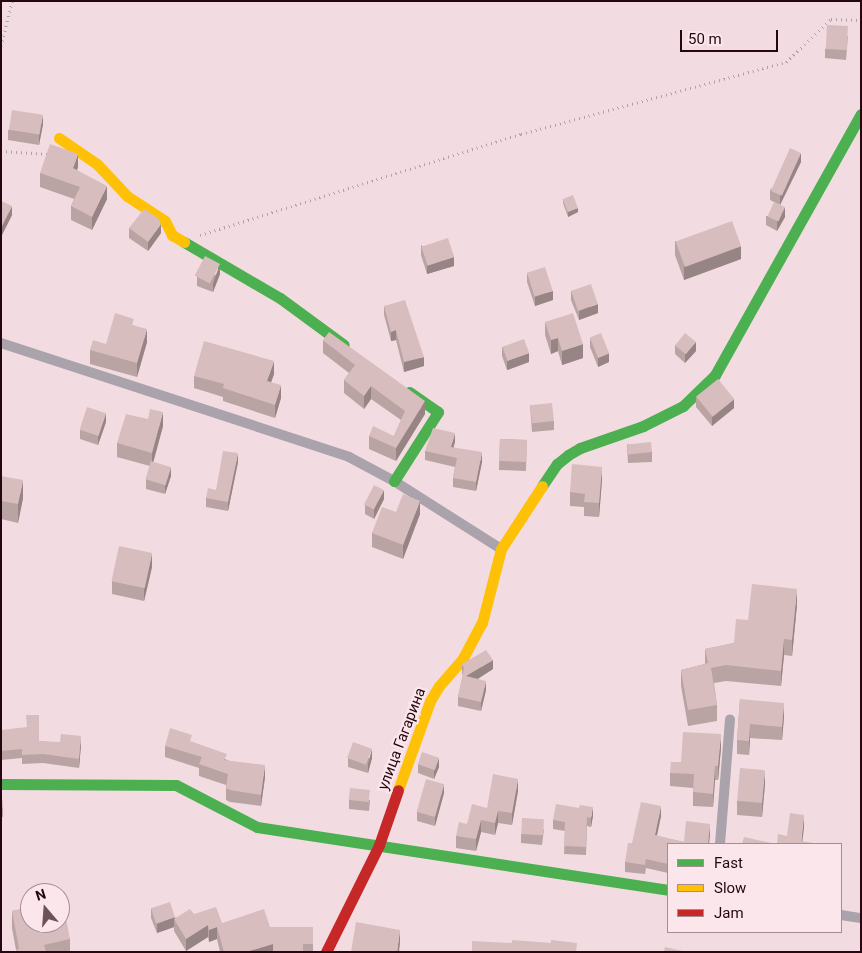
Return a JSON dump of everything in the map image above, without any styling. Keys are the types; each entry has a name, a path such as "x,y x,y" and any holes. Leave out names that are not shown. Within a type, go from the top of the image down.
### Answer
{"street":[{"name":"улица Гагарина","path":"326,952 379,844 430,701 439,686 464,658 482,623 501,549 557,464 580,448 643,426 683,406 715,376 861,114"},
{"path":"59,138 97,164 127,196 165,221 172,235 280,298 351,350"},
{"path":"1,343 348,457 394,481 501,549"},
{"path":"394,481 438,412 398,384"},
{"path":"720,843 730,719"},
{"path":"1,784 176,785 257,827 379,844 667,890"},
{"path":"842,916 861,918"}],"path":[{"path":"1,46 12,1"},
{"path":"182,241 521,134 786,62 831,19 861,20"},
{"path":"1,151 43,155 50,153"}],"building":[{"path":"827,25 848,26 847,50 826,49"},
{"path":"12,110 43,115 39,135 9,130"},
{"path":"50,144 78,154 73,168 107,186 92,217 71,206 80,187 40,173"},
{"path":"790,148 801,153 782,196 771,191"},
{"path":"573,195 578,208 568,212 563,199"},
{"path":"1,201 12,206 2,226 1,226"},
{"path":"774,202 785,207 778,221 767,217"},
{"path":"144,209 158,218 161,224 148,242 129,228"},
{"path":"732,221 741,246 685,267 676,242"},
{"path":"448,238 454,257 428,266 421,247"},
{"path":"205,256 220,264 210,283 195,275"},
{"path":"545,267 553,291 535,297 527,273"},
{"path":"591,284 598,304 578,311 571,291"},
{"path":"405,300 424,357 404,362 396,330 391,332 384,306"},
{"path":"115,313 134,319 132,325 147,329 137,363 90,350 93,340 106,344"},
{"path":"573,313 583,344 562,351 558,338 551,340 545,322"},
{"path":"329,332 425,401 396,448 369,436 373,426 394,436 405,411 371,386 364,396 344,380 355,365 323,340"},
{"path":"601,333 609,353 598,358 590,337"},
{"path":"685,333 696,342 686,354 675,345"},
{"path":"524,339 529,353 508,361 502,347"},
{"path":"204,341 274,361 267,381 281,385 275,405 223,388 224,384 194,376"},
{"path":"718,379 734,399 713,417 696,397"},
{"path":"552,403 554,421 532,423 530,405"},
{"path":"87,407 106,413 99,436 80,430"},
{"path":"150,409 163,412 152,453 117,443 126,414 148,419"},
{"path":"433,428 455,433 451,447 482,452 476,482 453,478 457,458 425,451"},
{"path":"500,439 527,440 526,462 499,461"},
{"path":"651,442 652,452 628,454 627,445"},
{"path":"223,451 238,453 228,502 206,498 208,488 216,490"},
{"path":"151,461 171,467 166,485 145,479"},
{"path":"572,464 602,467 599,503 584,502 585,494 570,492"},
{"path":"1,476 23,480 18,504 1,501"},
{"path":"374,485 384,490 374,510 364,505"},
{"path":"403,494 420,501 403,545 372,533 382,507 396,512"},
{"path":"119,546 152,553 145,588 112,581"},
{"path":"752,584 797,589 792,640 784,639 781,671 726,665 711,668 717,705 688,710 681,670 708,663 705,649 734,643 736,619 748,620"},
{"path":"486,650 493,660 466,676 486,681 481,702 458,697 464,668 462,664"},
{"path":"740,699 784,703 782,727 750,724 749,741 737,740"},
{"path":"26,715 39,715 39,741 60,742 61,734 81,736 79,759 43,754 22,755 22,749 1,751 1,730 27,727"},
{"path":"170,728 192,735 190,741 227,754 224,760 265,765 261,795 226,788 228,774 199,764 202,757 165,746"},
{"path":"683,732 721,734 718,766 715,766 713,794 693,792 694,774 670,773 671,762 681,762"},
{"path":"353,742 372,749 366,765 347,758"},
{"path":"422,752 439,758 435,770 418,764"},
{"path":"740,768 765,770 762,803 737,801"},
{"path":"493,774 518,779 512,813 498,811 495,823 481,820 476,839 456,836 459,822 467,824 472,804 487,808"},
{"path":"426,779 444,784 435,817 417,812"},
{"path":"350,788 370,790 369,802 349,800"},
{"path":"1,790 3,808 1,808"},
{"path":"641,802 661,806 655,835 684,842 686,821 710,824 708,843 667,843 667,864 646,859 645,865 625,862 628,843 632,843"},
{"path":"556,804 579,808 580,805 593,807 591,818 587,817 586,847 564,846 565,822 553,820"},
{"path":"790,813 804,815 801,841 814,843 777,843 778,834 787,836"},
{"path":"522,818 544,819 543,835 521,834"},
{"path":"744,837 771,843 742,843"},
{"path":"170,902 175,917 156,923 151,908"},
{"path":"216,907 222,923 264,909 270,927 313,927 313,944 303,944 303,952 273,952 273,944 246,952 224,952 217,927 209,930 208,925 186,939 174,919 190,909 194,914"},
{"path":"20,909 20,933 69,933 70,939 44,945 46,952 16,952 19,949 12,911"},
{"path":"356,922 400,930 397,952 351,952"},
{"path":"512,940 551,943 551,940 577,943 576,952 472,952 472,941 512,943"},
{"path":"665,947 687,952 664,952"}],"traffic: fast":[{"path":"542,486 557,464 568,455 580,448 643,426 683,406 715,375 861,114"},
{"path":"184,242 280,298 344,345"},
{"path":"394,481 438,412 409,392"},
{"path":"1,784 176,785 257,827 667,890"}],"traffic: slow":[{"path":"59,138 97,164 127,196 165,221 172,235 184,242"},
{"path":"398,790 430,701 439,686 463,658 482,623 501,549 542,486"}],"traffic: jam":[{"path":"326,952 379,845 398,790"}]}
